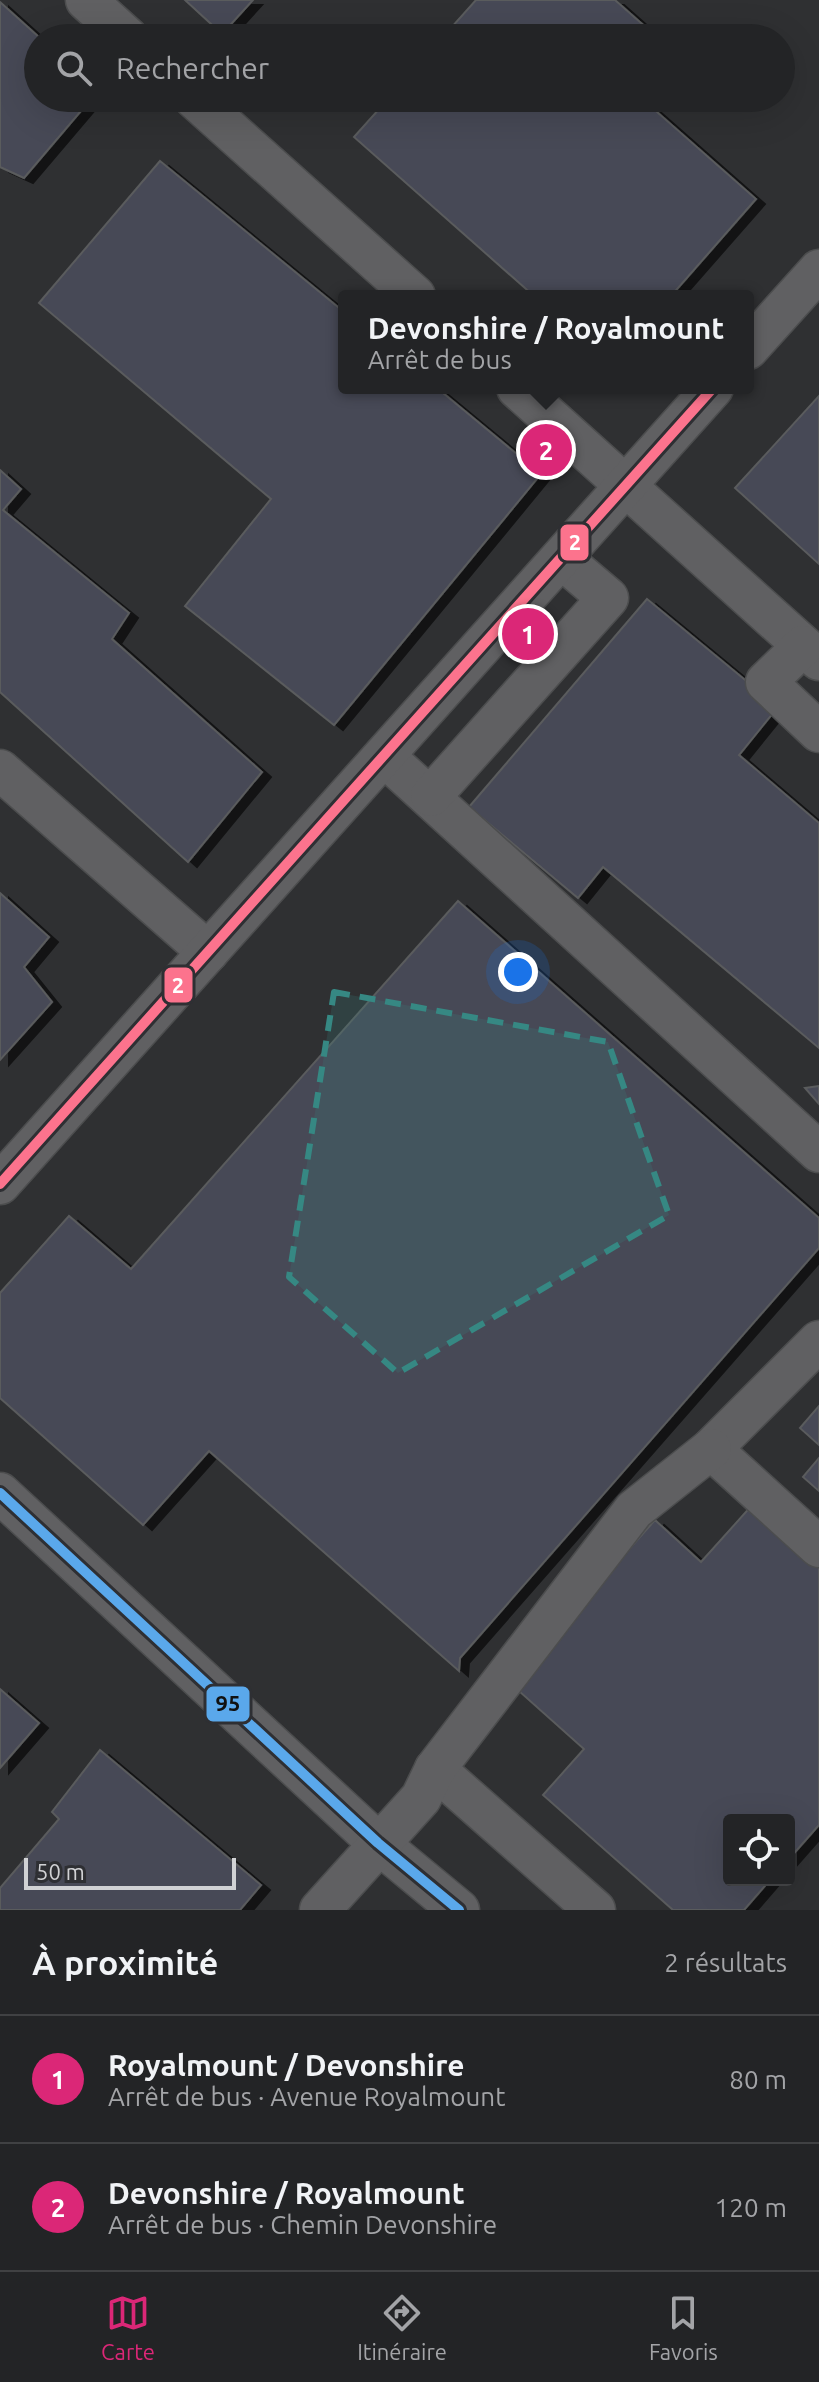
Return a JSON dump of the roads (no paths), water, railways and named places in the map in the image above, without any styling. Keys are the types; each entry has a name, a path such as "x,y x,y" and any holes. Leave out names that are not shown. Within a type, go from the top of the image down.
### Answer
{"street":[{"path":"86,0 113,24"},
{"path":"210,112 408,290"},
{"path":"754,342 819,270"},
{"path":"524,394 811,653 766,682 819,732"},
{"path":"0,1184 708,394"},
{"path":"431,796 608,598 562,559"},
{"path":"384,756 819,1152"},
{"path":"0,770 208,952"},
{"path":"320,1910 421,1798 435,1769 634,1510 711,1449 819,1341"},
{"path":"711,1449 819,1547"},
{"path":"0,1493 378,1843 459,1910"},
{"path":"435,1769 595,1910"}],"place":[{"name":"Devonshire / Royalmount","path":"546,450"},
{"name":"Royalmount / Devonshire","path":"528,634"}]}
